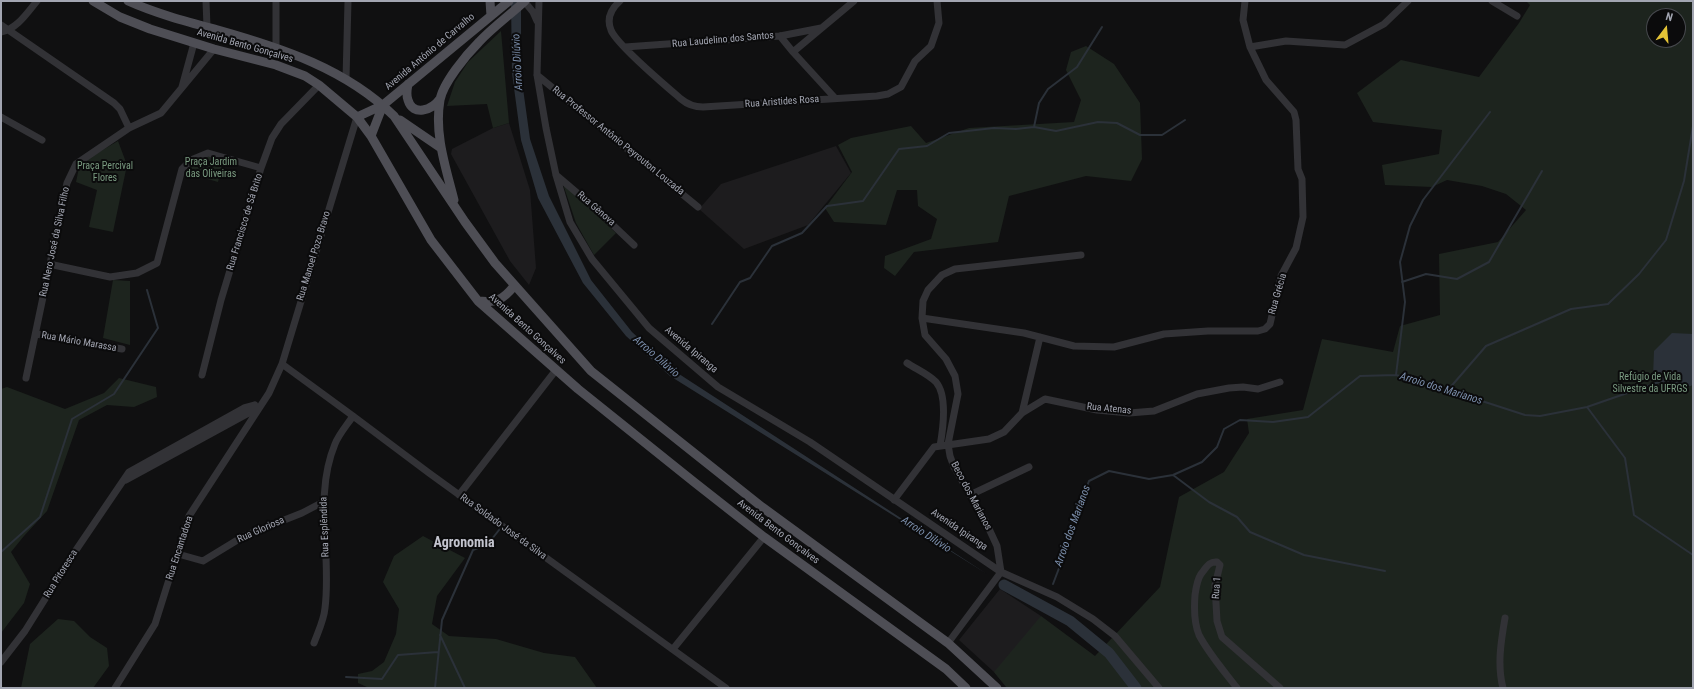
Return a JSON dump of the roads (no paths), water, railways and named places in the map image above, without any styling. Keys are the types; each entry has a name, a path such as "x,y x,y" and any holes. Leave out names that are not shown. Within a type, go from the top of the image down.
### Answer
{"main road":[{"name":"Avenida Bento Gonçalves","path":"93,1 120,17 150,29 214,49 276,65 305,76 319,85 357,117 371,136 431,240 478,301 556,370 694,482 764,537 946,669 966,688"},
{"name":"Avenida Bento Gonçalves","path":"128,1 155,12 276,48 321,65 346,78 383,105 394,116 495,263 591,371 762,507 948,643 997,688"},
{"path":"490,1 491,16"},
{"name":"Avenida Antônio de Carvalho","path":"383,105 508,2"},
{"path":"408,84 407,98 412,106 421,110 430,109 440,99 451,76 466,56 504,18 524,2"},
{"path":"440,99 439,121 441,148 457,209"},
{"path":"357,117 383,105"},
{"path":"371,136 383,105"},
{"path":"394,116 441,148"},
{"path":"478,301 491,302 499,300 514,286"}],"street":[{"path":"1,32 9,31 20,21 37,1"},
{"path":"206,1 207,28"},
{"path":"276,1 276,48"},
{"path":"346,78 348,1"},
{"name":"Avenida Ipiranga","path":"539,1 538,75 546,128 556,175 570,222 592,259 649,328 718,387 806,439 1001,572"},
{"name":"Rua Aristides Rosa","path":"620,1 610,13 608,20 611,32 625,48 680,100 694,107 877,96 888,94 901,87 915,61 931,46 937,33 939,23 937,1"},
{"name":"Rua Laudelino dos Santos","path":"793,52 854,1"},
{"name":"Rua Grécia","path":"922,318 1040,337 1074,346 1114,347 1164,334 1208,331 1258,331 1265,329 1270,324 1281,276 1296,248 1303,217 1302,179 1298,169 1296,120 1294,112 1266,80 1250,47 1243,20 1245,1"},
{"path":"1250,47 1286,41 1345,45 1384,24 1408,1"},
{"path":"1492,1 1517,16"},
{"path":"524,2 533,12 538,23"},
{"path":"1,25 114,103 120,109 129,128"},
{"name":"Rua Laudelino dos Santos","path":"625,48 780,36 821,28"},
{"path":"780,36 835,98"},
{"name":"Rua Nero José da Silva Filho","path":"181,91 194,43"},
{"name":"Rua Nero José da Silva Filho","path":"26,378 67,183 76,164 129,128 161,113 181,91 214,49"},
{"name":"Rua Professor Antônio Peyrouton Louzada","path":"538,75 698,207"},
{"name":"Rua Francisco de Sá Brito","path":"202,375 220,300 261,168 272,138 281,124 319,85"},
{"path":"1,117 42,140"},
{"name":"Rua Manoel Pozo Bravo","path":"269,393 282,364 357,117"},
{"path":"49,264 110,277 137,273 157,263 182,169 191,160 208,152 261,168"},
{"name":"Rua Gênova","path":"556,175 602,214 634,245"},
{"name":"Beco dos Marianos","path":"1001,572 997,546 984,518 954,467 948,444 958,394 955,376 946,359 925,335 922,318 923,300 928,290 942,275 955,269 1081,255"},
{"name":"Rua Mário Marassa","path":"36,334 122,350"},
{"path":"1022,413 1040,337"},
{"path":"894,500 930,450 934,447 940,446 945,410 936,382 907,363"},
{"name":"Rua Soldado José da Silva","path":"282,364 459,495 726,688"},
{"path":"459,495 556,370"},
{"name":"Rua Atenas","path":"940,446 989,439 1004,432 1022,413 1045,398 1097,410 1129,413 1154,411 1197,394 1229,388 1258,388 1280,382"},
{"name":"Rua Pitoresca","path":"1,662 25,631 72,556 120,485 132,476 247,414 269,393"},
{"name":"Rua Encantadora","path":"115,688 155,624 189,516 269,393"},
{"name":"Rua Esplêndida","path":"314,643 325,608 327,570 323,502 327,470 335,443 353,416"},
{"path":"970,495 1029,467"},
{"name":"Rua Gloriosa","path":"178,554 203,561 244,536 302,513 323,502"},
{"path":"673,649 764,537"},
{"name":"Rua 1","path":"1237,688 1199,634 1194,610 1196,586 1199,578 1212,562 1217,562 1220,565 1216,585 1217,621 1222,637 1280,688"},
{"path":"948,643 1001,572 1057,597 1093,619 1115,636 1159,688"},
{"path":"1503,688 1500,676 1500,647 1505,618"}],"water":[{"name":"Arroio Dilúvio","path":"511,1 521,1 521,74 530,139 549,196 591,280 632,332 676,372 987,574 670,376 626,336 583,283 538,198 521,140 512,73"},
{"path":"1672,333 1693,334 1693,384 1691,386 1666,389 1653,377 1654,351"}],"waterway":[{"path":"1034,127 1039,103 1048,89 1077,67 1102,27"},
{"path":"1396,375 1405,302 1400,262 1410,226 1423,200 1490,112"},
{"path":"712,324 740,282 750,278 772,246 802,233 827,206 863,201 899,149 927,146 949,133 994,128 1016,129 1034,127 1056,131 1098,122 1117,123 1140,135 1162,135 1185,120"},
{"path":"1448,390 1486,346 1571,309 1608,304 1639,274 1666,240 1684,181 1693,126"},
{"path":"1402,282 1426,274 1457,279 1489,262 1542,171"},
{"path":"1,552 40,517 72,419 114,394 158,328 147,290"},
{"name":"Arroio dos Marianos","path":"1053,584 1061,563 1068,534 1089,481 1109,471 1149,479 1173,475 1202,462 1217,447 1224,429 1240,420 1273,422 1308,417 1360,376 1396,375 1525,415 1540,416 1587,407 1659,382"},
{"path":"1587,407 1625,458 1634,515 1693,555"},
{"path":"1173,475 1209,502 1237,517 1250,532 1304,555 1385,571"},
{"path":"435,688 442,620 473,550 488,544 499,530"},
{"name":"Arroio Dilúvio","path":"1004,585 1070,621 1109,653 1136,688"},
{"path":"440,635 465,688"},
{"path":"346,677 382,679 398,655 438,652"}],"district":[{"name":"Agronomia","path":"464,543"}],"park label":[{"name":"Praça Jardim das Oliveiras","path":"211,168"},
{"name":"Praça Percival Flores","path":"105,172"},
{"name":"Refúgio de Vida Silvestre da UFRGS","path":"1650,382"}]}
